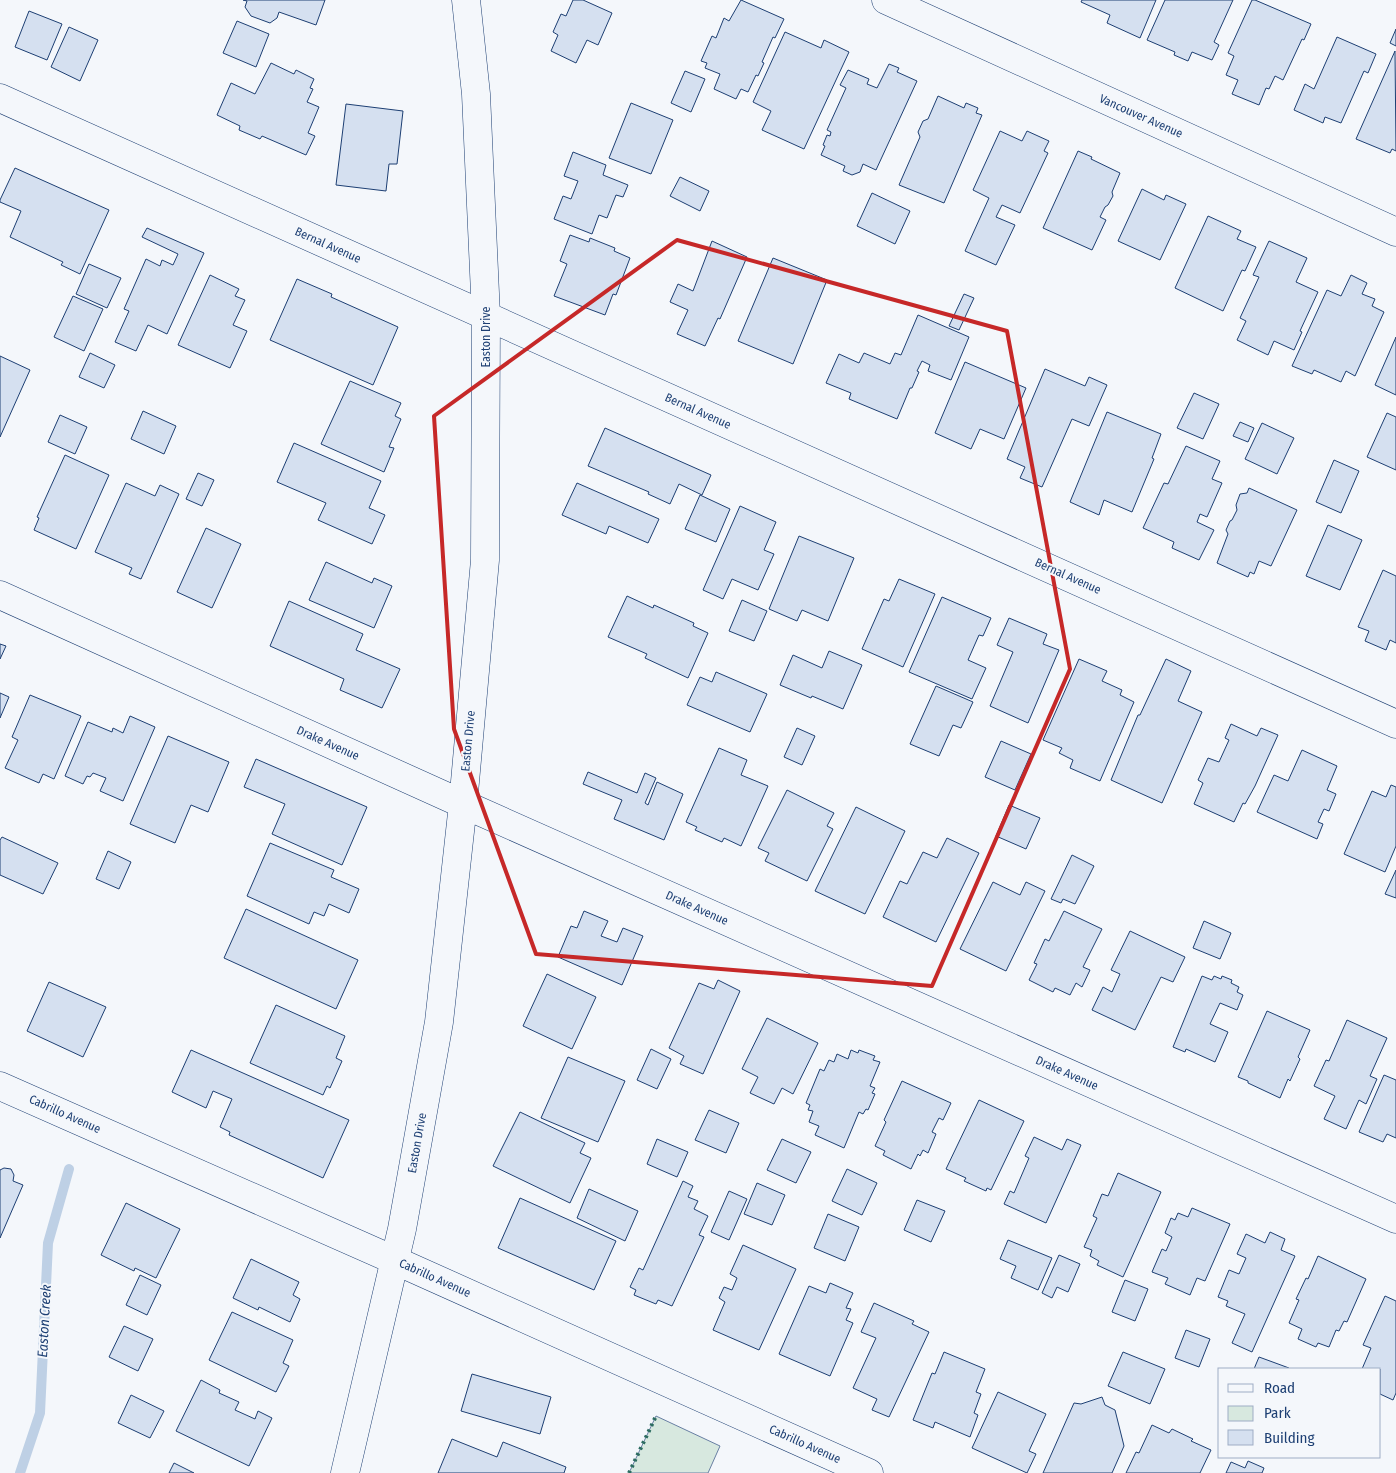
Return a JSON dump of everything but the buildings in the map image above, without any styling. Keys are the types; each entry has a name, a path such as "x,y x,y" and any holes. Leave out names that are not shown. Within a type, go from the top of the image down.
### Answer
{"street":[{"name":"Easton Drive","path":"345,1473 402,1229 439,1022 463,804 485,560 486,316 476,94 466,0"},
{"name":"Vancouver Avenue","path":"886,0 1396,232"},
{"name":"Bernal Avenue","path":"0,98 1396,724"},
{"name":"Drake Avenue","path":"0,595 463,804 1396,1219"},
{"name":"Cabrillo Avenue","path":"0,1086 869,1473"}],"highlighted area":[{"path":"677,240 1007,331 1070,669 932,986 536,954 454,729 434,416"}],"green space":[{"path":"656,1416 720,1446 708,1473 629,1473"}],"waterway":[{"name":"Easton Creek","path":"20,1473 40,1413 48,1243 69,1169"}],"hedge":[{"path":"629,1473 656,1416"}]}
